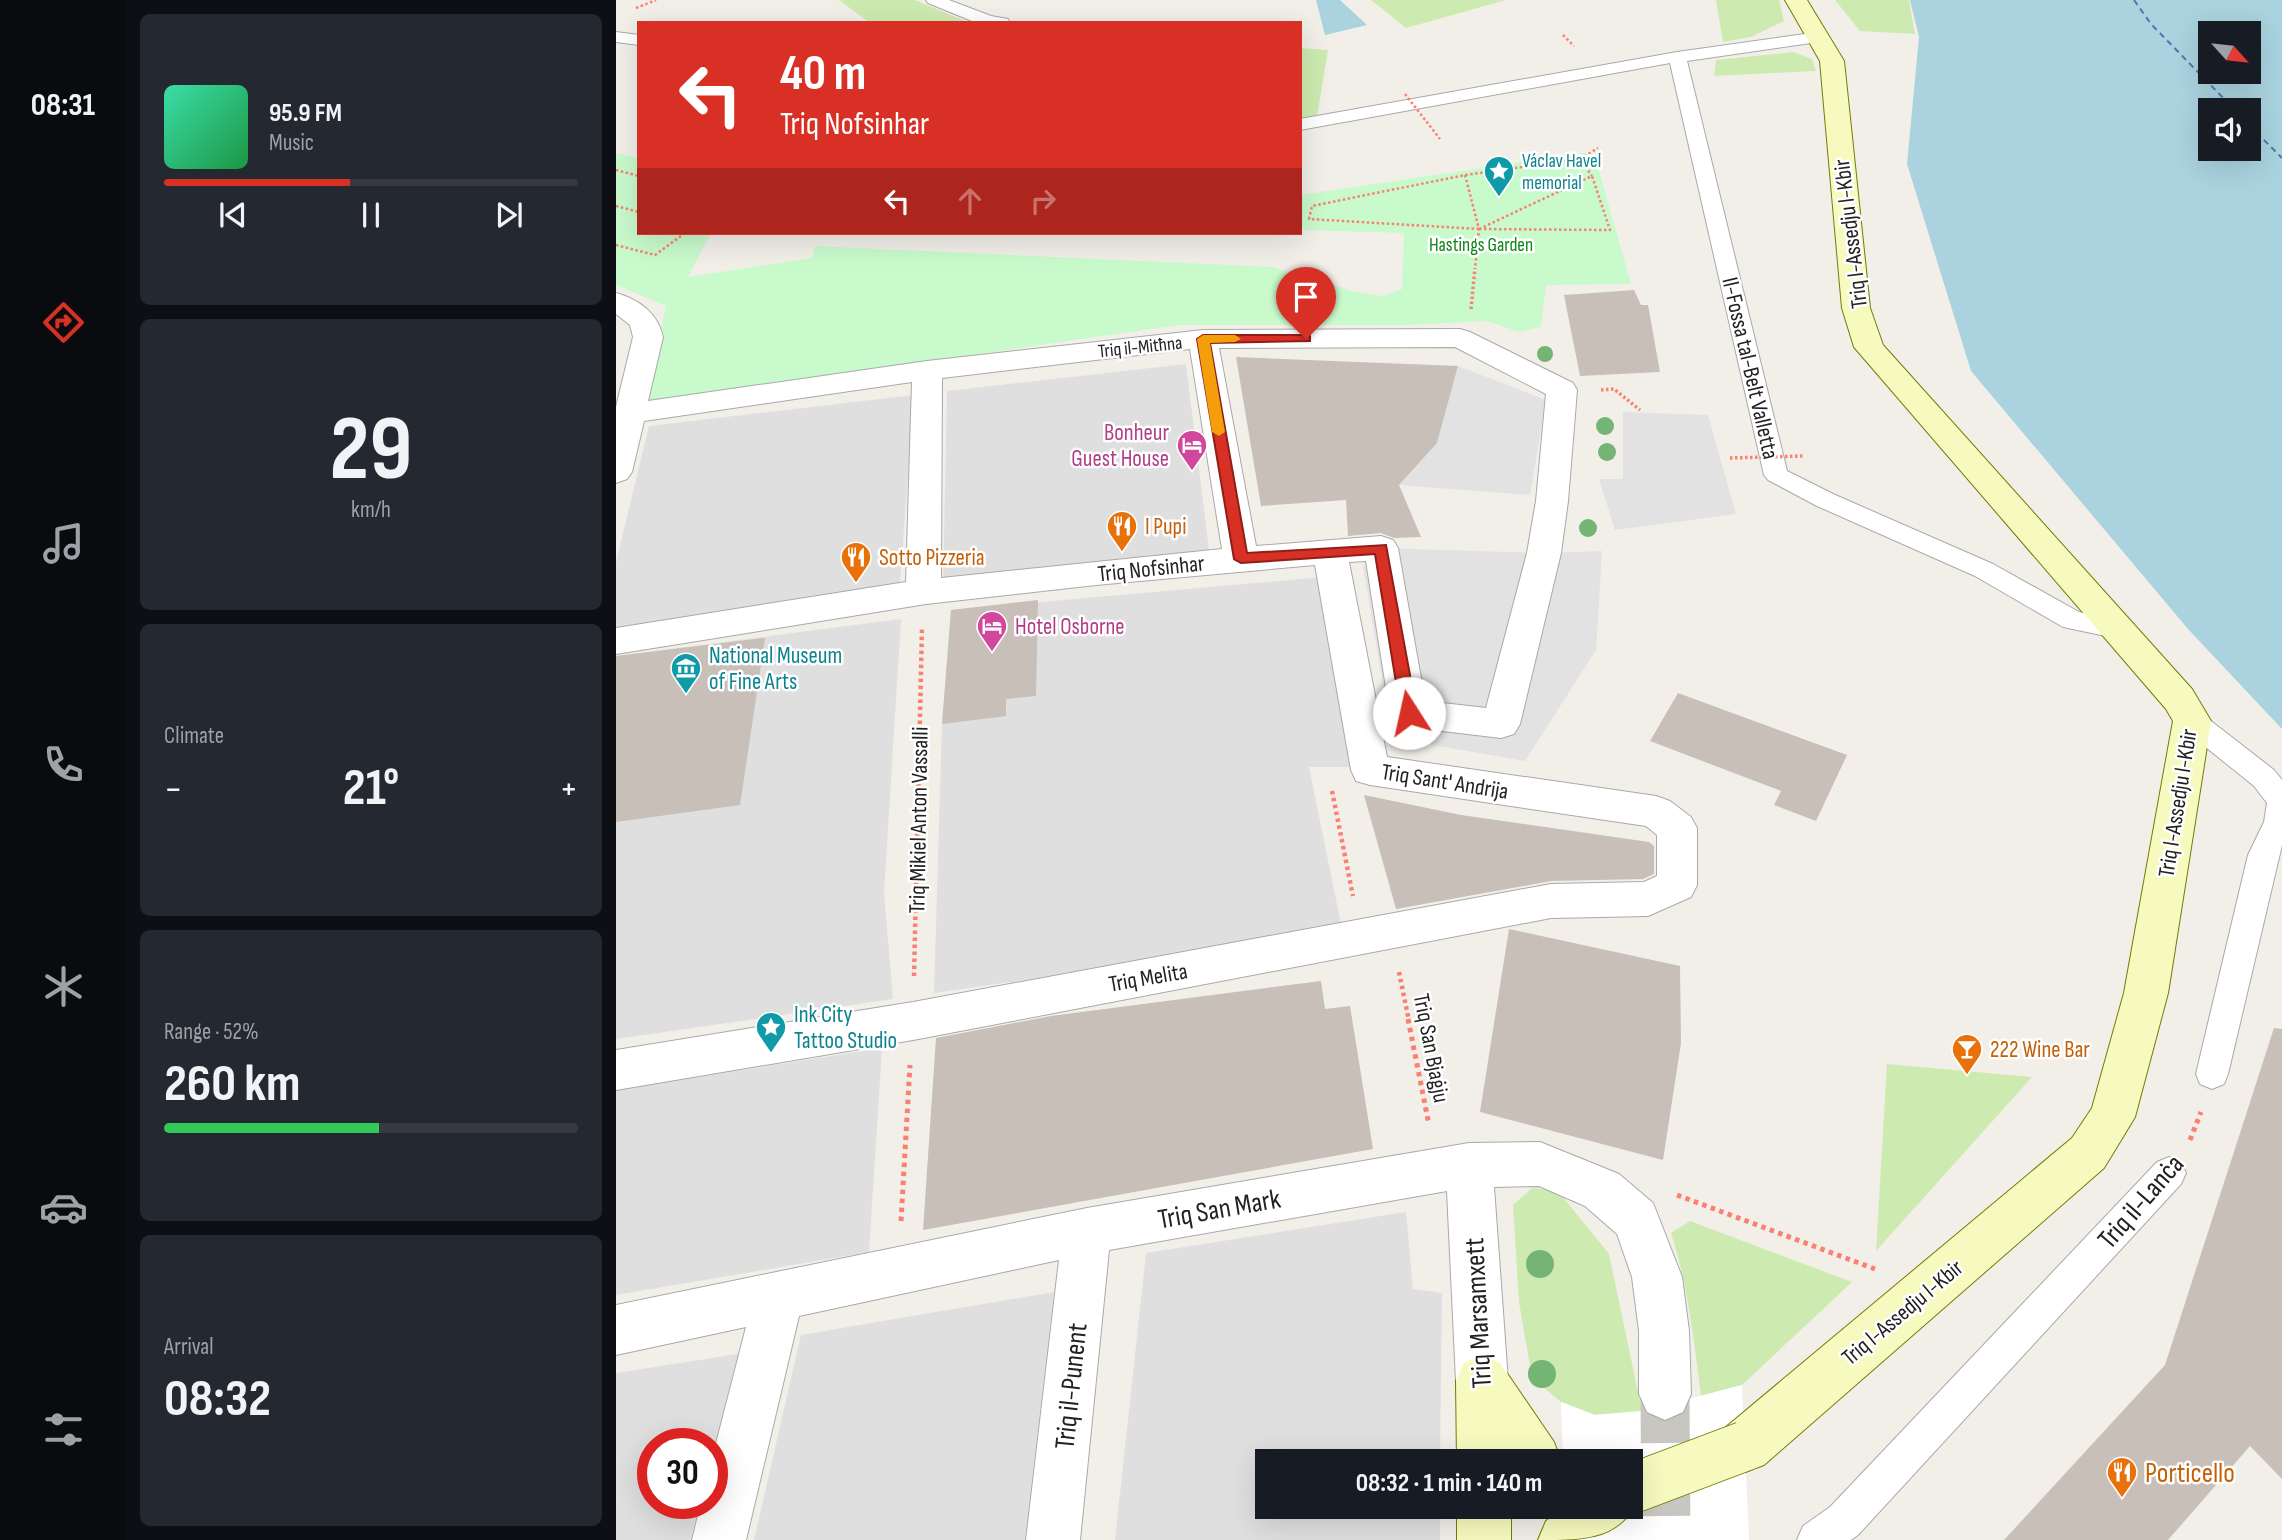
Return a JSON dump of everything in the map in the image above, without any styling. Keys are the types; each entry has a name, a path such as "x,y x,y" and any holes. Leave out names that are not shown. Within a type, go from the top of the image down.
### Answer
{"street":[{"name":"Triq l-Assedju l-Kbir","path":"1643,1484 1745,1446 2088,1153 2112,1117 2146,993 2192,721 2179,699 2120,630 1869,347 1856,308 1832,61 1796,0"},
{"path":"616,302 641,317 648,337 616,472"},
{"name":"Triq il-Mitħna","path":"628,414 927,370 1203,339 1460,338 1562,390 1552,501 1544,553"},
{"path":"1203,339 1241,559"},
{"path":"923,592 927,370"},
{"name":"Triq Nofsinhar","path":"616,641 687,633 923,592 1241,559 1381,548 1409,713 1501,723 1544,553"},
{"name":"Triq Sant' Andrija","path":"1330,552 1370,770 1656,812 1677,828 1677,885"},
{"name":"Triq Melita","path":"616,1070 913,1021 1551,901 1648,899 1677,885"},
{"name":"Triq San Mark","path":"616,1330 1087,1231 1453,1168 1540,1164 1602,1190 1636,1219 1657,1276 1664,1331 1665,1394"},
{"name":"Triq Marsamxett","path":"1453,1168 1482,1381 1483,1449"},
{"name":"Triq il-Punent","path":"1053,1540 1087,1231"},
{"path":"719,1540 779,1294"},
{"path":"1482,1381 1527,1449"},
{"path":"1484,1519 1485,1540"},
{"path":"1565,1540 1592,1519"}],"lane":[{"path":"934,0 993,21"},
{"path":"616,37 637,40"},
{"path":"1302,125 1677,57 1819,37"},
{"name":"Il-Fossa tal-Belt Valletta","path":"1677,57 1776,475 1825,500 1984,570 2072,620 2120,630"},
{"path":"2192,721 2264,778 2282,801 2278,822 2263,855 2212,1074"},
{"name":"Triq il-Lanċa","path":"1817,1540 1844,1521 2169,1173"}],"path":[{"path":"1405,93 1440,139"},
{"path":"1580,159 1592,176 1610,230 1479,229 1309,219 1312,206 1465,175 1580,159 1598,148"},
{"path":"616,170 637,175"},
{"path":"1460,338 1469,326 1479,229 1465,175"},
{"path":"1479,229 1592,176"},
{"path":"616,206 637,211"},
{"path":"616,245 655,255 682,235"},
{"path":"1592,390 1614,389 1640,410"},
{"path":"1730,458 1803,456"},
{"name":"Triq Mikiel Anton Vassalli","path":"898,1269 913,1021 923,592"},
{"name":"Triq San Bjaġju","path":"1370,770 1328,773 1377,935 1453,1168"},
{"name":"Triq il-Lanċa","path":"2169,1173 2188,1146 2212,1074"},
{"path":"1636,1219 1678,1195 1876,1270"}],"shaded area":[{"path":"1186,364 1209,550 943,583 947,391"},
{"path":"1458,366 1546,400 1530,495 1399,485 1437,443"},
{"path":"914,395 899,596 616,628 616,562 649,426"},
{"path":"1623,412 1708,415 1736,514 1615,530 1599,479 1623,479"},
{"path":"1381,548 1544,553 1602,551 1596,650 1525,761 1392,738 1363,567"},
{"path":"1324,577 1360,767 1309,767 1343,934 934,993 942,724 951,610"},
{"path":"901,619 884,893 893,999 616,1039 616,656"},
{"path":"882,1048 869,1252 616,1295 616,1090"},
{"path":"1406,1212 1413,1289 1442,1293 1440,1449 1255,1449 1255,1519 1440,1519 1440,1540 1115,1540 1146,1253"},
{"path":"1054,1292 1025,1540 754,1540 801,1335"},
{"path":"738,1354 719,1428 637,1428 637,1519 696,1519 690,1540 616,1540 616,1373"}],"green space":[{"path":"839,0 915,0 965,21 867,21"},
{"path":"1371,0 1506,0 1406,28"},
{"path":"1716,0 1779,0 1784,21 1751,37 1723,42"},
{"path":"1835,0 1909,0 1915,34 1860,31"},
{"path":"1302,48 1328,50 1317,117 1302,119"},
{"path":"1794,52 1812,59 1816,71 1714,76 1716,60"},
{"name":"Hastings Garden","path":"616,153 637,158 637,235 710,235 688,277 812,258 815,246 1272,267 1351,291 1382,296 1402,289 1404,233 1302,230 1302,195 1584,153 1595,157 1631,284 1546,285 1541,327 1519,332 1487,321 1407,325 1179,325 647,402 666,306 616,285"},
{"path":"1887,1064 2032,1077 1876,1251"},
{"path":"1532,1188 1558,1191 1609,1254 1642,1411 1595,1415 1561,1402 1532,1378 1519,1302 1513,1205"},
{"path":"1690,1221 1852,1282 1742,1385 1701,1396 1686,1293 1671,1233"}],"water":[{"path":"1316,0 1340,0 1367,25 1325,35"},
{"path":"1910,0 2282,0 2282,729 2188,629 1971,371 1907,164 1919,37"}],"pier":[{"path":"1742,1385 1749,1540 1566,1540 1565,1519 1643,1519 1643,1449 1563,1449 1561,1402 1595,1415 1642,1411"}],"building":[{"path":"1634,290 1641,305 1648,305 1660,372 1580,376 1564,295"},
{"path":"1236,357 1458,366 1437,443 1399,485 1421,537 1394,538 1381,533 1348,536 1346,500 1261,506"},
{"name":"Hotel Osborne","path":"1038,600 1036,696 1006,699 1006,716 942,724 951,610"},
{"name":"National Museum of Fine Arts","path":"765,638 740,805 616,822 616,656"},
{"path":"1678,693 1847,755 1816,821 1774,805 1781,791 1650,741"},
{"path":"1364,795 1461,815 1649,842 1654,846 1654,874 1643,879 1551,881 1396,909"},
{"path":"1509,929 1680,966 1681,1043 1663,1160 1480,1112"},
{"path":"1321,981 1325,1009 1350,1006 1373,1149 923,1230 936,1038 1051,1016"},
{"path":"2274,1028 2282,1029 2282,1479 2250,1446 2168,1540 2004,1540 2165,1365"}],"ferry route":[{"path":"2134,0 2151,24 2223,98"},
{"path":"2261,137 2282,158"}],"tunnel":[{"path":"1665,1394 1666,1540"}],"slow traffic":[{"path":"1219,432 1203,339 1235,339"}],"place":[{"name":"Václav Havel memorial","path":"1499,198"},
{"name":"Bonheur Guest House","path":"1192,472"},
{"name":"I Pupi","path":"1122,553"},
{"name":"Sotto Pizzeria","path":"856,584"},
{"name":"Hotel Osborne","path":"992,653"},
{"name":"National Museum of Fine Arts","path":"686,695"},
{"name":"Ink City Tattoo Studio","path":"771,1054"},
{"name":"222 Wine Bar","path":"1967,1076"},
{"name":"Porticello","path":"2122,1499"}],"route":[{"path":"1306,339 1203,339 1241,559 1381,548 1409,713"}]}
